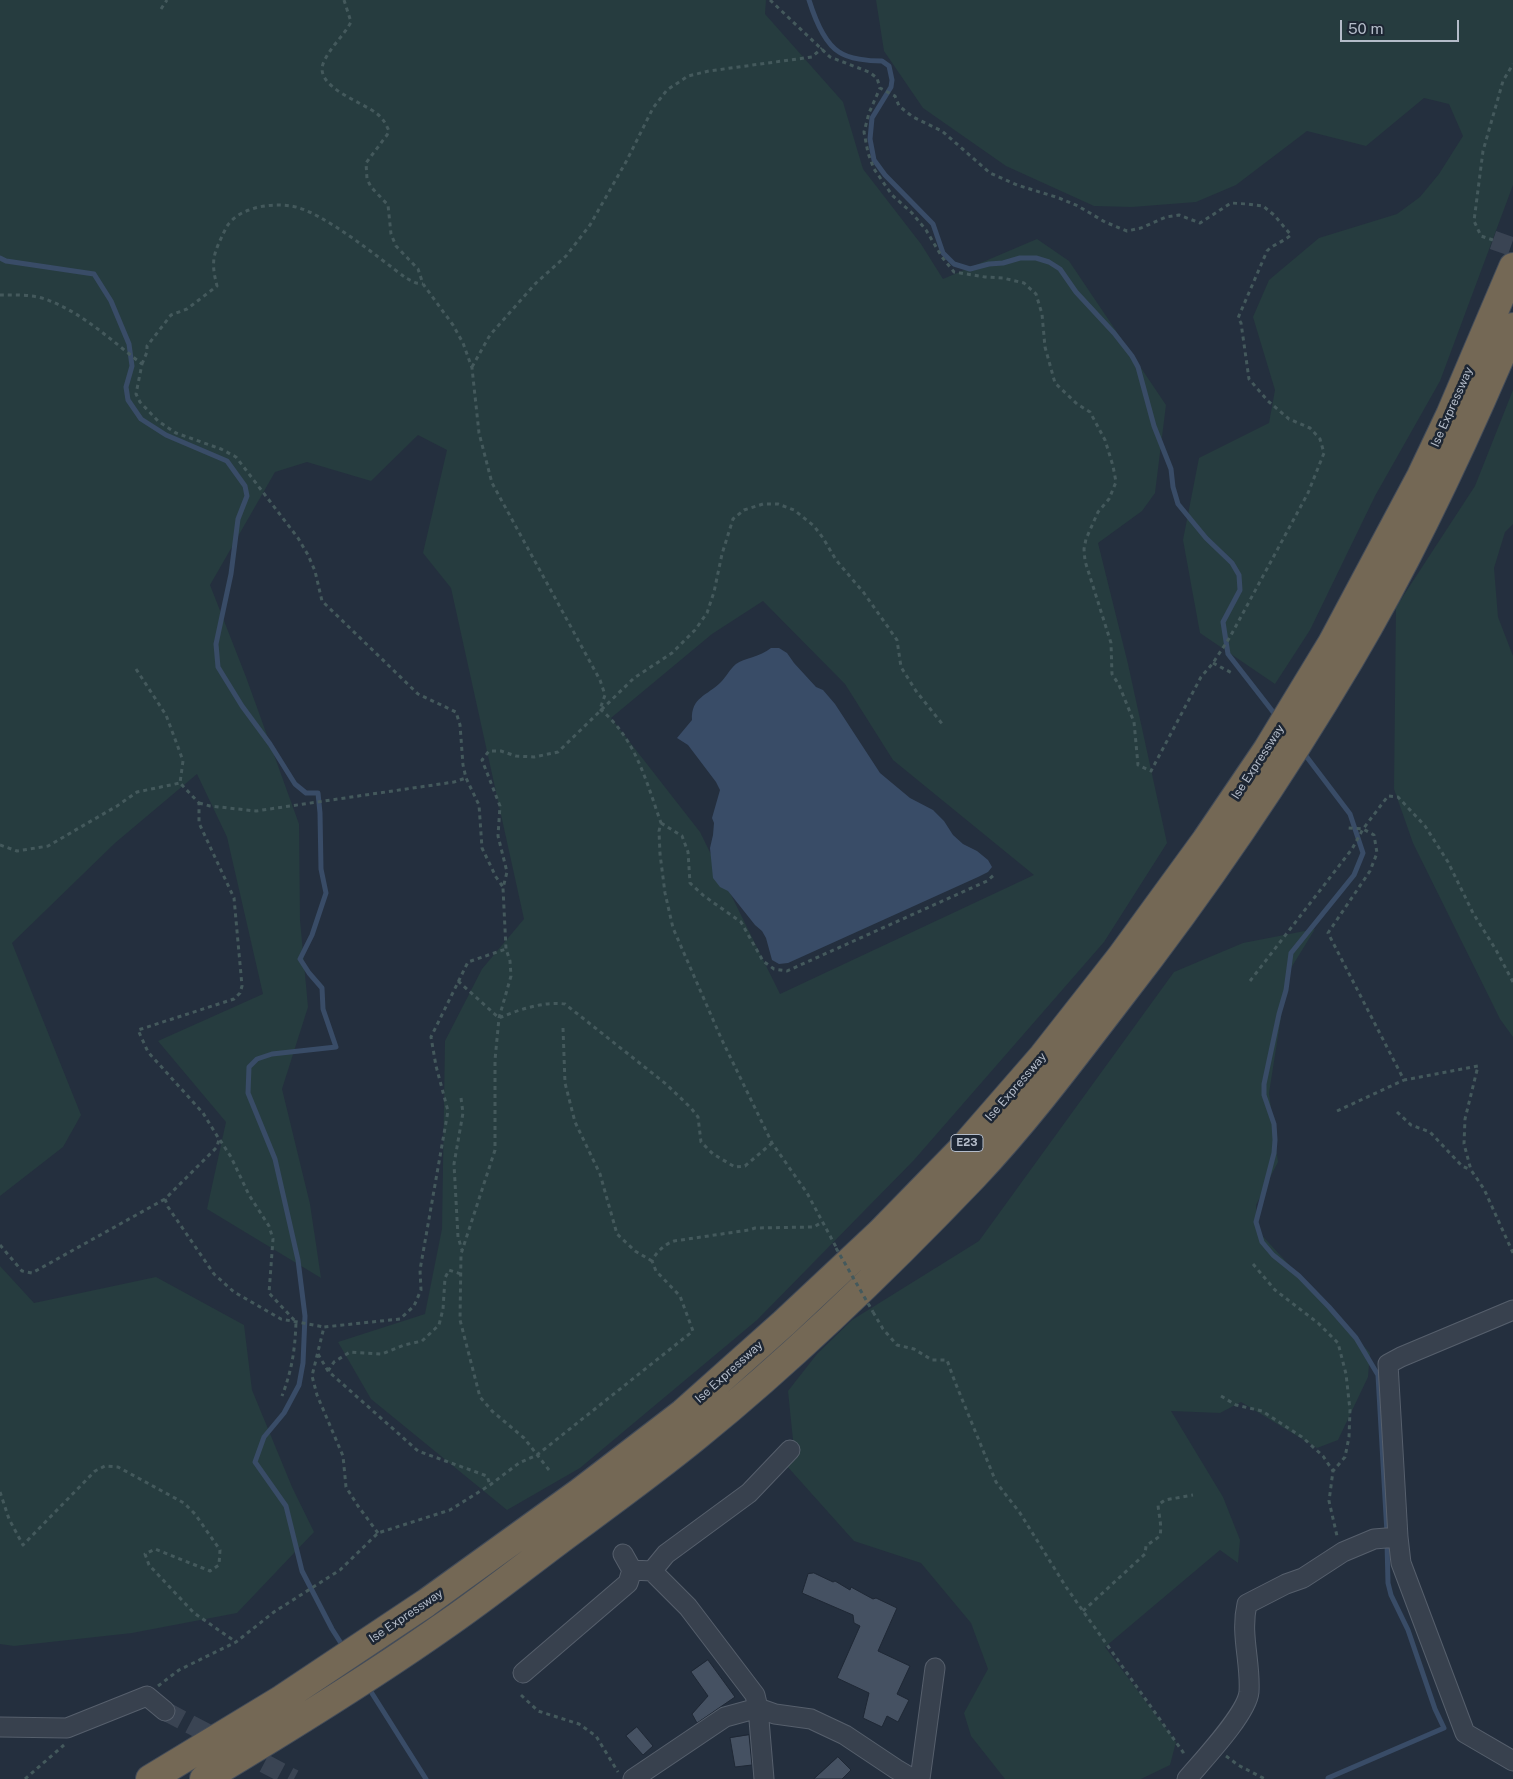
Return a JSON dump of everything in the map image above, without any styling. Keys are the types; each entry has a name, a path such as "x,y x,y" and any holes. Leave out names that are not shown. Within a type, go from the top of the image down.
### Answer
{"highway":[{"name":"Ise Expressway","path":"150,1779 282,1699 426,1603 580,1492 675,1419 784,1323 880,1233 962,1149 1043,1056 1120,958 1206,840 1267,750 1332,643 1421,476 1454,406 1513,266"},
{"name":"Ise Expressway","path":"204,1779 293,1726 441,1628 697,1436 800,1346 898,1253 978,1172 1058,1077 1136,976 1224,858 1286,764 1352,655 1406,556 1471,424 1513,327"}],"street":[{"path":"1513,1310 1401,1356 1388,1364 1400,1563 1465,1733 1513,1762"},
{"path":"652,1571 666,1554 749,1494 790,1450"},
{"path":"1186,1770 1214,1747 1242,1712 1249,1693 1243,1619 1247,1604 1286,1584 1303,1578 1343,1552 1374,1539 1398,1536"},
{"path":"523,1673 628,1583 628,1562 652,1571 688,1607 755,1695 758,1708 764,1779"},
{"path":"920,1779 934,1668"},
{"path":"0,1727 67,1728 147,1696 165,1711"},
{"path":"627,1777 725,1717 758,1708 774,1714 811,1719 845,1735 913,1779"}],"path":[{"path":"161,10 167,0"},
{"path":"344,0 351,22 327,56 322,67 325,77 332,87 377,113 386,123 389,131 366,163 367,179 371,188 388,205 391,234 396,246 418,269 423,284 453,325 463,343 472,368 479,433 492,483 600,680 605,695 600,709"},
{"path":"770,0 830,57 869,72 877,78 880,88 869,113 864,132 868,153 874,169 892,195 912,213 926,230 942,257 954,272 1003,278 1024,283 1036,294 1042,314 1045,347 1055,382 1077,404 1090,412 1105,440 1113,466 1116,482 1108,499 1098,512 1084,549 1085,561 1111,642 1112,674 1119,685 1134,722 1138,764 1151,771 1201,677 1230,637 1308,493 1324,453 1320,439 1310,428 1290,419 1268,401 1249,379 1241,323 1238,318 1267,251 1291,235 1263,206 1231,203 1200,223 1179,216 1166,217 1141,228 1127,231 1105,222 1078,206 1017,185 990,173 942,131 913,117 899,106 895,96 880,88"},
{"path":"472,368 490,334 536,284 566,256 590,225 627,160 653,108 668,90 688,76 709,71 812,57 822,48"},
{"path":"1493,240 1481,236 1474,221 1483,150 1503,81 1513,64"},
{"path":"423,284 406,278 320,218 292,206 260,206 244,211 229,223 214,254 213,270 217,286 188,309 171,315 147,346 136,394 140,402 158,421 176,433 221,448 236,458 298,538 308,554 315,571 322,601 418,694 456,712 460,725 463,765 466,778 479,805 482,848 503,888"},
{"path":"0,295 49,300 78,316 142,364"},
{"path":"549,1470 524,1438 492,1411 480,1396 460,1320 462,1251 495,1150 496,1060 499,1018 511,976 510,960 506,949 503,888 507,872 498,836 500,806 482,760 489,751 501,751 516,756 534,757 558,752 579,733 600,709 634,678 672,653 696,630 707,613 733,519 744,510 763,504 778,504 794,510 814,526 824,538 836,560 864,594 897,640 901,667 916,692 943,725"},
{"path":"1213,663 1232,673"},
{"path":"136,670 166,715 182,761 180,783 199,803 256,811 444,784 466,778"},
{"path":"600,709 610,718 636,754 661,823 660,854 665,892 673,928 721,1038 772,1143 807,1193 836,1248 883,1329 897,1345 914,1349 932,1360 948,1360 954,1382 996,1482 1020,1512 1066,1587 1183,1752 1186,1770"},
{"path":"0,845 18,851 48,846 109,811 137,792 180,783"},
{"path":"1250,980 1352,849 1362,829 1388,796 1398,797 1425,826 1448,862 1473,913 1513,982"},
{"path":"199,803 199,823 234,898 242,986 240,993 234,998 138,1030 148,1052 203,1113 231,1158 249,1195 269,1226 272,1239 269,1293 296,1322 295,1349 290,1373 282,1396"},
{"path":"661,823 682,836 688,852 690,883 704,896 741,922 763,960 774,968 787,971 987,881 995,874"},
{"path":"1347,828 1362,829 1374,835 1377,853 1370,871 1328,933 1404,1080"},
{"path":"165,1199 168,1207 214,1274 234,1292 281,1319 324,1326 400,1319 414,1306 421,1290 420,1270 448,1111 436,1066 431,1037 468,962 506,949"},
{"path":"458,981 499,1018"},
{"path":"499,1018 511,1013 555,1003 565,1004 666,1084 691,1108 698,1118 702,1142 713,1154 735,1167 745,1166 772,1143"},
{"path":"147,1696 179,1670 236,1642 274,1612 340,1570 378,1533 450,1510 519,1463 537,1455 693,1331 680,1296 656,1271 652,1262 634,1251 617,1234 600,1174 575,1122 567,1091 563,1056 563,1028"},
{"path":"1337,1111 1404,1080 1478,1066 1465,1119 1464,1144 1471,1170 1484,1189 1513,1253"},
{"path":"461,1098 463,1113 454,1164 458,1237 462,1251"},
{"path":"1397,1112 1411,1125 1430,1132 1462,1166 1471,1170"},
{"path":"0,1246 22,1271 32,1273 165,1199 217,1147 219,1139"},
{"path":"652,1262 653,1258 666,1244 674,1241 756,1228 814,1227 822,1222"},
{"path":"1253,1264 1275,1290 1318,1323 1338,1343 1346,1374 1350,1410 1349,1437 1345,1458 1333,1471 1329,1502 1336,1533 1343,1552"},
{"path":"328,1371 334,1362 350,1352 382,1354 404,1345 422,1342 439,1325 443,1309 445,1278 448,1270 461,1274"},
{"path":"324,1326 312,1376 317,1395 344,1456 346,1487 378,1533"},
{"path":"318,1354 328,1371 418,1451 487,1476 490,1484"},
{"path":"1220,1396 1236,1405 1262,1411 1302,1437 1323,1456 1333,1471"},
{"path":"0,1492 9,1519 23,1545 95,1471 105,1466 118,1467 184,1503 195,1514 220,1550 219,1565 210,1571 155,1550 144,1554 149,1565 194,1612 236,1642"},
{"path":"1083,1611 1145,1554 1146,1546 1160,1536 1162,1525 1158,1505 1165,1500 1193,1495"},
{"path":"521,1695 538,1711 580,1724 596,1736 617,1772 627,1777"},
{"path":"1214,1747 1238,1766 1266,1779"}],"green space":[{"path":"0,0 766,0 765,14 843,102 863,169 921,244 943,279 1037,239 1069,261 1166,405 1155,493 1142,511 1098,543 1128,664 1167,843 1104,942 914,1160 757,1320 580,1468 507,1510 371,1399 338,1342 425,1314 442,1229 445,1041 482,969 524,919 451,588 423,553 447,450 418,435 371,481 307,462 275,472 210,585 246,677 299,824 300,920 308,1007 282,1089 310,1204 321,1278 207,1209 226,1122 158,1041 263,994 227,837 197,774 115,843 12,943 81,1115 63,1147 0,1196","holes":["763,601 845,684 893,760 1034,875 780,994 700,832 611,718 712,634"]},
{"path":"876,0 1513,0 1513,185 1440,381 1375,496 1310,630 1275,684 1200,633 1183,540 1199,458 1269,423 1275,390 1253,317 1269,280 1319,238 1397,214 1420,197 1439,174 1463,136 1449,104 1424,98 1366,146 1307,131 1236,185 1196,202 1132,207 1094,206 1006,166 923,108 884,51"},
{"path":"1513,390 1513,524 1505,532 1494,568 1498,617 1513,656 1513,1037 1500,1019 1413,843 1394,789 1396,607 1475,486"},
{"path":"1315,929 1288,973 1269,1093 1278,1162 1256,1205 1257,1230 1370,1353 1368,1377 1338,1440 1317,1448 1241,1402 1220,1413 1171,1411 1223,1497 1240,1540 1238,1563 1220,1550 1105,1647 1176,1742 1170,1765 1141,1779 1005,1779 971,1736 964,1713 988,1669 971,1623 921,1563 854,1541 786,1465 793,1440 788,1391 817,1354 852,1320 979,1241 1174,972 1243,943"},
{"path":"0,1266 34,1303 156,1277 244,1325 252,1390 292,1487 314,1532 237,1613 132,1633 14,1646 0,1644"}],"water":[{"path":"771,648 779,648 787,653 816,687 823,690 835,704 880,773 910,798 933,810 944,821 953,835 963,844 977,851 988,860 992,867 988,872 978,877 788,963 779,964 772,960 762,931 728,891 720,887 713,878 710,848 714,823 712,818 720,790 688,745 677,738 692,720 692,712 697,702 716,687 734,666"}],"building":[{"path":"814,1573 833,1582 835,1581 850,1590 851,1587 873,1599 876,1598 897,1608 878,1651 910,1666 897,1694 909,1700 898,1722 887,1716 882,1727 863,1718 869,1693 837,1678 860,1626 854,1623 853,1615 802,1593 808,1574"},
{"path":"708,1660 735,1697 697,1723 692,1714 708,1696 691,1672"},
{"path":"637,1727 653,1746 643,1755 626,1736"},
{"path":"749,1735 752,1765 735,1767 730,1738"},
{"path":"838,1757 851,1770 842,1779 814,1779"}],"waterway":[{"path":"809,0 820,28 833,48 854,58 882,61 889,66 892,80 891,87 872,118 870,139 874,160 885,175 933,224 943,253 954,264 970,269 1020,258 1036,258 1049,262 1060,269 1076,292 1114,333 1132,356 1138,367 1154,426 1171,469 1173,487 1178,504 1206,538 1232,563 1239,575 1240,590 1223,622 1228,654 1277,717"},
{"path":"0,258 6,261 94,274 111,301 129,344 132,366 126,387 128,400 141,419 166,435 227,461 245,486 247,496 238,519 231,574 216,644 218,667 295,784 306,793 318,793 321,869 326,893 312,935 300,959 322,988 323,1009 336,1047 272,1054 257,1059 249,1067 248,1093 275,1159 298,1260 305,1316 303,1363 299,1385 284,1413 264,1437 255,1462 286,1506 302,1571 344,1648"},
{"path":"1303,752 1350,814 1363,853 1354,875 1291,953 1286,990 1264,1084 1264,1095 1274,1124 1275,1140 1274,1153 1256,1222 1262,1242 1273,1255 1299,1276 1329,1307 1356,1338 1378,1375 1387,1533"},
{"path":"1328,1779 1444,1728 1435,1709 1408,1630 1391,1595 1388,1583 1387,1542"},
{"path":"368,1687 426,1779"}],"tunnel":[{"path":"1493,240 1513,247"},
{"path":"165,1711 294,1779"}]}
